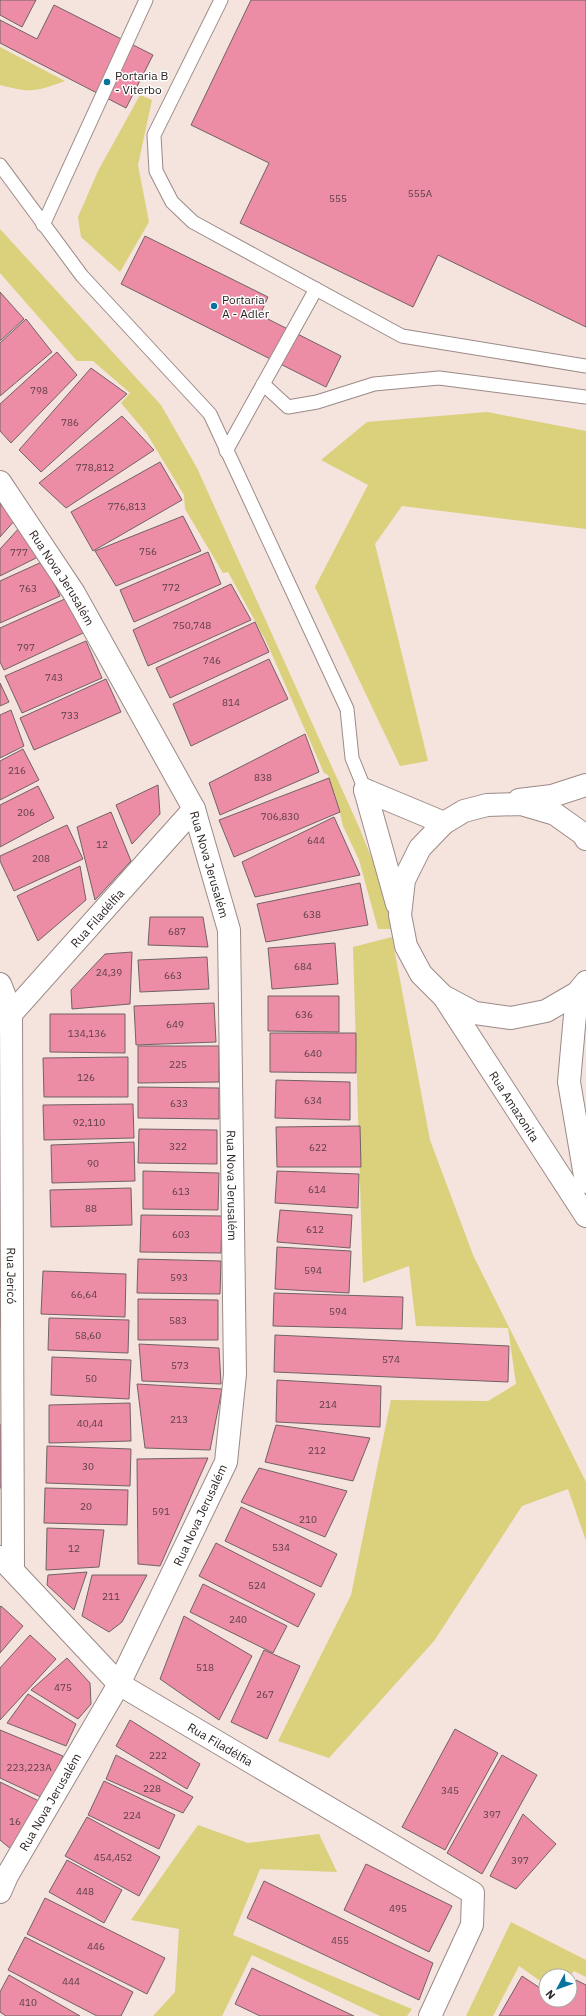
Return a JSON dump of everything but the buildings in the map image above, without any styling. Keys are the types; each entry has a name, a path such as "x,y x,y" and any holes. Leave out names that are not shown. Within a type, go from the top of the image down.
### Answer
{"street":[{"name":"Rua Nova Jerusalém","path":"0,482 74,593 194,809 229,930 235,1374 226,1462 119,1684 2,1880"},
{"name":"Rua Amazonita","path":"400,915 404,880 420,848 444,823 464,812 487,805 552,796 586,785"},
{"path":"365,790 444,823"},
{"name":"Rua Amazonita","path":"365,790 400,915 406,946 421,974 443,996 586,1216"},
{"name":"Rua Amazonita","path":"487,805 521,804 555,814 583,834 586,839"},
{"name":"Rua Filadélfia","path":"5,1019 194,809"},
{"name":"Rua Jericó","path":"0,984 5,1019 6,1564"},
{"name":"Rua Amazonita","path":"443,996 475,1013 511,1018 546,1011 582,987"},
{"name":"Rua Amazonita","path":"582,987 569,1082 586,1182"},
{"name":"Rua Filadélfia","path":"6,1564 119,1684 473,1893 472,1925 430,2016"}],"lane":[{"path":"42,225 146,0"},
{"path":"221,0 154,135 156,171 172,202 193,222 402,336 586,366"},
{"path":"0,165 42,225 82,276 210,414 347,709 352,758 365,790"},
{"path":"226,451 316,289"},
{"path":"263,384 288,407 317,402 374,384 439,378 586,397"}],"shaded area":[{"path":"0,47 65,81 33,90 0,85"},
{"path":"140,95 152,100 138,165 149,222 120,272 81,237 78,217 98,171"},
{"path":"0,229 161,405 197,468 359,827 416,967 403,960 391,929 378,929 359,860 343,826 338,804 328,775 324,773 266,641 228,572 223,573 185,509 184,495 147,434 121,403 130,393 93,361 77,361 0,273"},
{"path":"487,412 586,431 586,529 402,506 375,544 428,761 400,766 315,587 368,485 321,460 367,422"},
{"path":"392,937 430,1140 473,1255 586,1482 586,1541 568,1489 522,1506 434,1641 329,1758 278,1741 351,1595 391,1400 488,1401 516,1384 508,1328 416,1326 409,1266 363,1283 353,947"},
{"path":"198,1825 248,1843 319,1834 337,1872 260,1869 233,1935 412,2009 407,2016 380,2016 252,1955 222,2016 153,2016 175,1992 179,1929 131,1920"},
{"path":"511,1922 586,1960 586,1977 578,1973 578,1968 538,1968 538,1979 519,1966 493,2016 466,2016"}],"place":[{"name":"Portaria B - Viterbo","path":"107,82"},
{"name":"Portaria A - Adler","path":"214,306"}]}
